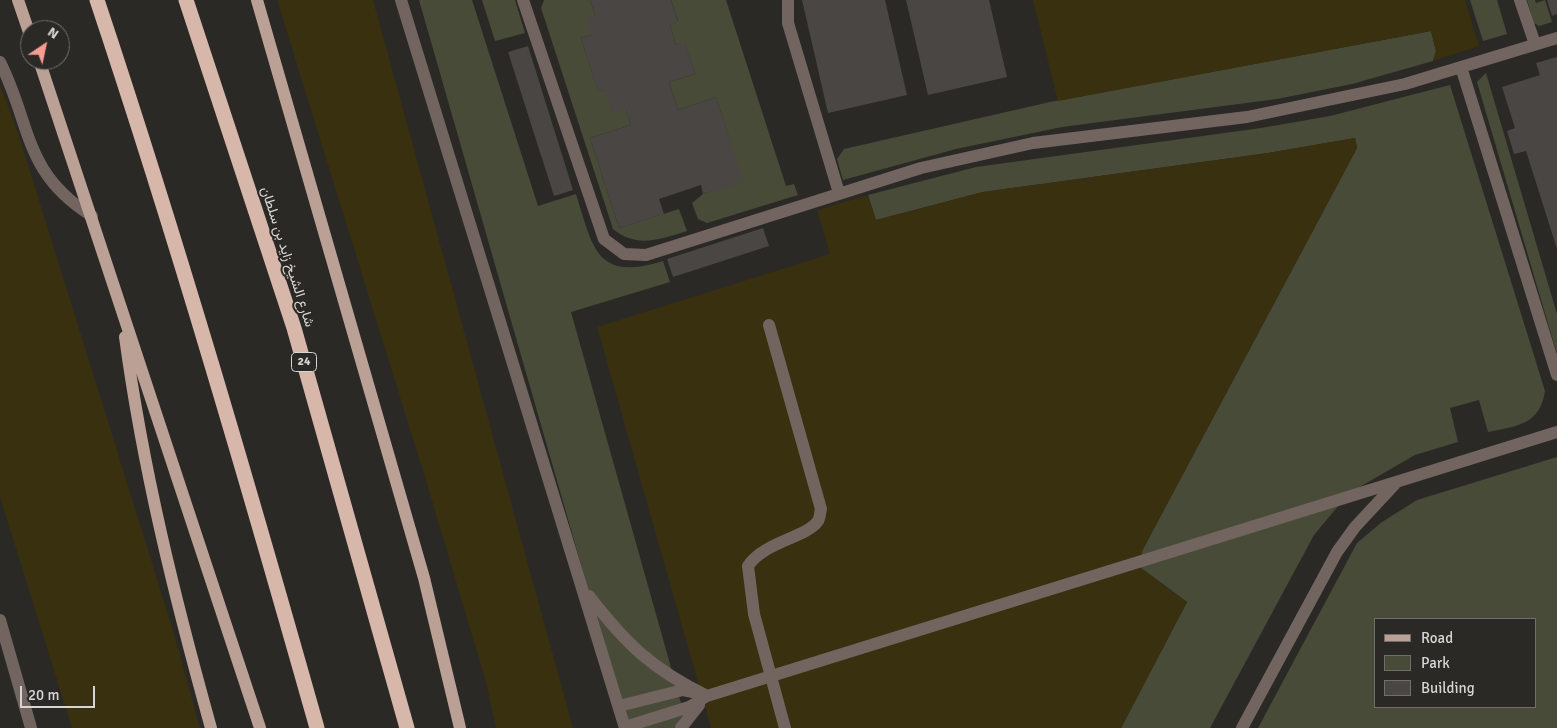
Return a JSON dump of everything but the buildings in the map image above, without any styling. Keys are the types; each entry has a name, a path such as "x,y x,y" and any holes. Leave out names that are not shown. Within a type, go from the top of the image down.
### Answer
{"highway":[{"path":"97,0 135,114 252,497 317,728"},
{"name":"شارع الشيخ زايد بن سلطان","path":"186,0 294,328 407,728"}],"main road":[{"path":"18,0 25,20"},
{"path":"257,0 424,578 460,728"},
{"path":"42,70 260,728"},
{"path":"120,300 133,395 150,489 172,582 211,728"}],"street":[{"path":"401,0 625,727 689,707 708,696 1557,432"},
{"path":"523,0 604,239 624,254 646,255 922,168 1033,143 1247,117 1405,84 1557,38"},
{"path":"788,0 788,23 840,193"},
{"path":"1520,0 1535,44"},
{"path":"0,62 34,156 45,174 68,200 92,216"},
{"path":"1461,67 1557,375"},
{"path":"769,325 821,509 818,521 806,530 755,556 748,566 754,614 784,728"},
{"path":"1242,728 1338,552 1365,515 1397,482"},
{"path":"584,590 633,648 675,680 708,696"},
{"path":"0,620 31,728"},
{"path":"619,706 683,690 708,696"},
{"path":"681,728 708,696"}],"green space":[{"path":"419,0 472,0 538,206 576,194 587,230 601,256 611,263 624,267 641,266 663,261 670,282 571,312 688,728 628,728"},
{"path":"482,0 515,0 525,33 495,41"},
{"path":"544,0 590,0 595,15 591,35 581,38 598,91 604,90 626,110 631,125 590,138 619,228 679,209 687,231 668,237 640,241 622,235 613,229 541,8"},
{"path":"671,0 726,0 786,186 794,184 798,195 707,223 698,219 692,203 703,194 743,181 716,97 678,110 669,82 695,74 685,43 676,45 670,25 678,21"},
{"path":"1470,0 1497,0 1507,34 1483,41"},
{"path":"1527,0 1535,0 1536,3 1545,0 1552,22 1539,26 1534,23"},
{"path":"1431,31 1436,51 1433,61 1352,84 1277,99 1062,127 956,149 843,180 837,159 844,149 1050,102"},
{"path":"1486,73 1557,314 1557,354 1477,82"},
{"path":"1450,85 1545,391 1538,411 1525,422 1488,432 1479,400 1450,408 1458,442 1415,455 1349,493 1314,535 1210,728 1121,728 1187,602 1141,568 1142,551 1357,148 1355,138 1268,153 983,192 876,220 868,195 976,167 1261,128 1330,116"},
{"path":"1557,457 1557,728 1258,728 1357,543 1382,522 1417,500"}],"sand":[{"path":"277,0 373,0 573,728 496,728 486,682 427,484"},
{"path":"1033,0 1465,0 1479,46 1433,61 1436,51 1431,31 1058,101"},
{"path":"0,85 18,133 172,627 200,728 72,728 0,497"},
{"path":"1355,138 1357,148 1142,551 1141,568 1187,602 1121,728 711,728 597,327 830,254 817,210 868,195 876,220 983,192 1268,153"}]}
